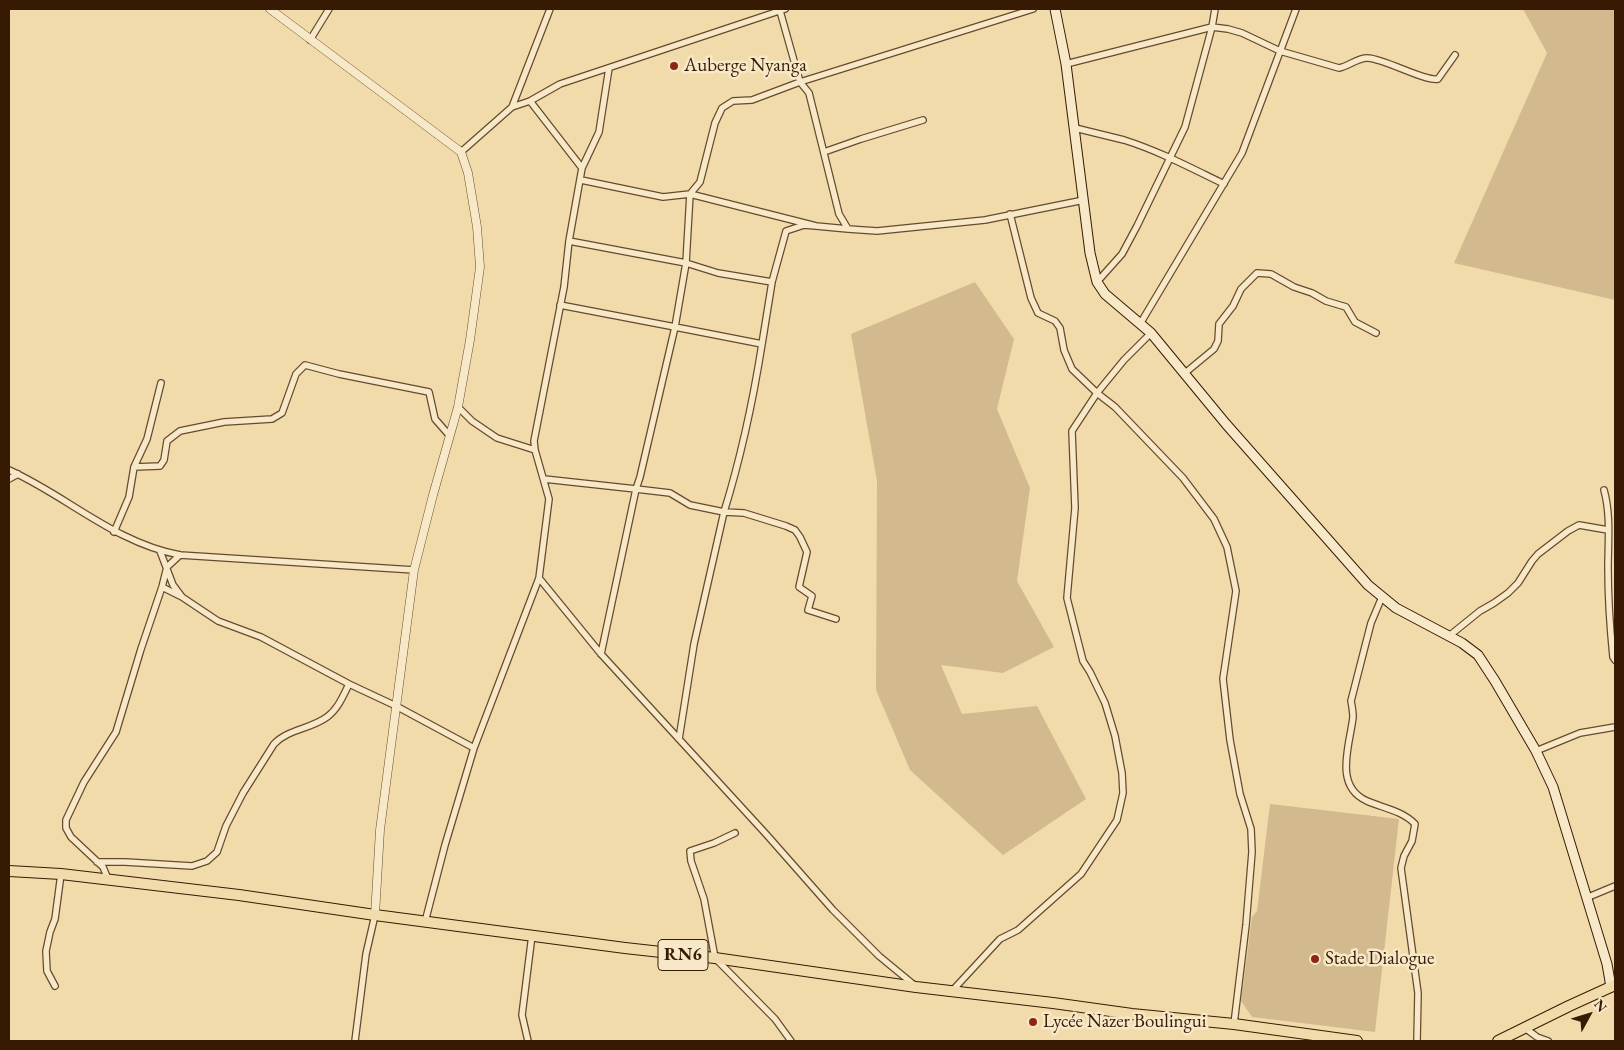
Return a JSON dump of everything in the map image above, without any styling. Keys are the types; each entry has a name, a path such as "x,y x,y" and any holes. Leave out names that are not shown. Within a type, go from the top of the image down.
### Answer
{"highway":[{"name":"RN6","path":"9,871 61,874 239,895 426,922 715,958 916,987 1132,1014 1234,1024 1357,1041"},
{"path":"1498,1041 1509,1039 1525,1028 1613,986"}],"main road":[{"path":"1055,9 1066,64 1090,253 1097,282 1106,294 1151,333 1226,424 1368,585 1396,608 1462,643 1478,655 1536,751 1553,787 1613,986"}],"street":[{"path":"270,9 461,152 468,173 477,227 480,267 458,407 414,570 380,830 375,915 366,954 355,1041"},
{"path":"310,40 329,9"},
{"path":"512,107 550,9"},
{"path":"601,654 636,489 675,328 686,263 690,194 700,182 714,123 722,108 733,101 752,100 800,82 1033,9"},
{"path":"1097,282 1122,254 1184,127 1212,27 1214,9"},
{"path":"1140,324 1242,153 1296,9"},
{"path":"461,152 512,107 530,101 560,84 783,10 800,82 809,93 839,214 848,229"},
{"path":"1066,64 1212,27 1242,33 1280,50 1339,68 1349,66 1362,58 1368,58 1399,67 1430,80 1438,79 1455,55"},
{"path":"426,922 447,838 474,748 539,578 549,499 534,441 564,287 569,241 582,168 599,132 609,68"},
{"path":"530,101 582,168"},
{"path":"824,152 923,120"},
{"path":"1074,128 1124,140 1170,157 1224,184"},
{"path":"581,180 663,197 690,194 816,226"},
{"path":"679,739 694,644 724,512 748,424 772,282 786,231 804,225 877,231 985,220 1084,200"},
{"path":"1010,214 1031,298 1038,313 1055,321 1060,328 1064,350 1072,369 1115,407 1183,478 1214,519 1227,546 1236,590 1223,679 1230,740 1240,794 1250,829 1252,852 1246,925 1234,1024"},
{"path":"569,241 686,263 718,273 772,282"},
{"path":"1185,373 1214,349 1218,340 1219,324 1233,306 1241,289 1257,274 1270,274 1326,301 1346,307 1355,322 1376,333"},
{"path":"560,305 762,344"},
{"path":"952,991 1000,940 1018,930 1081,874 1117,820 1122,793 1122,773 1115,736 1105,703 1083,662 1067,598 1075,508 1072,431 1097,393 1124,360 1151,333"},
{"path":"134,467 160,466 164,460 167,440 180,431 224,422 272,419 282,413 296,374 305,365 339,374 429,392 435,419 450,435"},
{"path":"114,532 130,497 134,467 147,439 161,383"},
{"path":"458,407 472,421 497,438 535,450"},
{"path":"9,470 114,532 160,552 180,555 414,570"},
{"path":"9,479 18,474"},
{"path":"544,479 670,492 690,505 724,512 744,513 786,526 794,530 800,537 807,552 799,588 812,596 808,610 836,619"},
{"path":"1604,490 1608,530 1611,631 1615,660"},
{"path":"1449,636 1480,611 1508,593 1518,583 1538,554 1568,531 1579,525 1608,530"},
{"path":"160,552 173,585 182,597"},
{"path":"108,879 106,872 71,836 66,828 66,820 84,782 116,732 167,567 180,555"},
{"path":"539,578 601,654 833,910 878,956 916,987"},
{"path":"162,587 182,597 218,621 262,637 474,748"},
{"path":"1382,597 1371,623 1351,701 1353,715 1346,761 1346,776 1352,790 1366,800 1409,817 1415,824 1412,841 1404,856 1401,868 1418,993 1417,1041"},
{"path":"97,862 192,866 207,861 217,852 226,826 243,793 274,744 281,737 326,718 336,708 349,684"},
{"path":"1536,751 1580,733 1615,727"},
{"path":"734,833 714,843 690,851 691,861 704,899 715,958 775,1019 791,1041"},
{"path":"55,986 47,971 46,951 55,918 61,874"},
{"path":"1586,898 1615,886"},
{"path":"528,1041 522,1015 532,935"},
{"path":"1525,1028 1537,1038 1548,1041"}],"shaded area":[{"path":"1523,9 1615,9 1615,300 1454,263 1547,53"},
{"path":"975,282 1014,339 997,409 1030,488 1017,581 1054,647 1003,673 941,665 962,714 1037,706 1086,799 1003,855 910,770 876,690 877,481 851,334"},
{"name":"Stade Dialogue","path":"1270,804 1399,819 1375,1032 1252,1017 1241,1001 1252,917 1257,911"}],"place":[{"name":"Auberge Nyanga","path":"674,66"},
{"name":"Stade Dialogue","path":"1315,959"},
{"name":"Lycée Nazer Boulingui","path":"1033,1022"}]}
